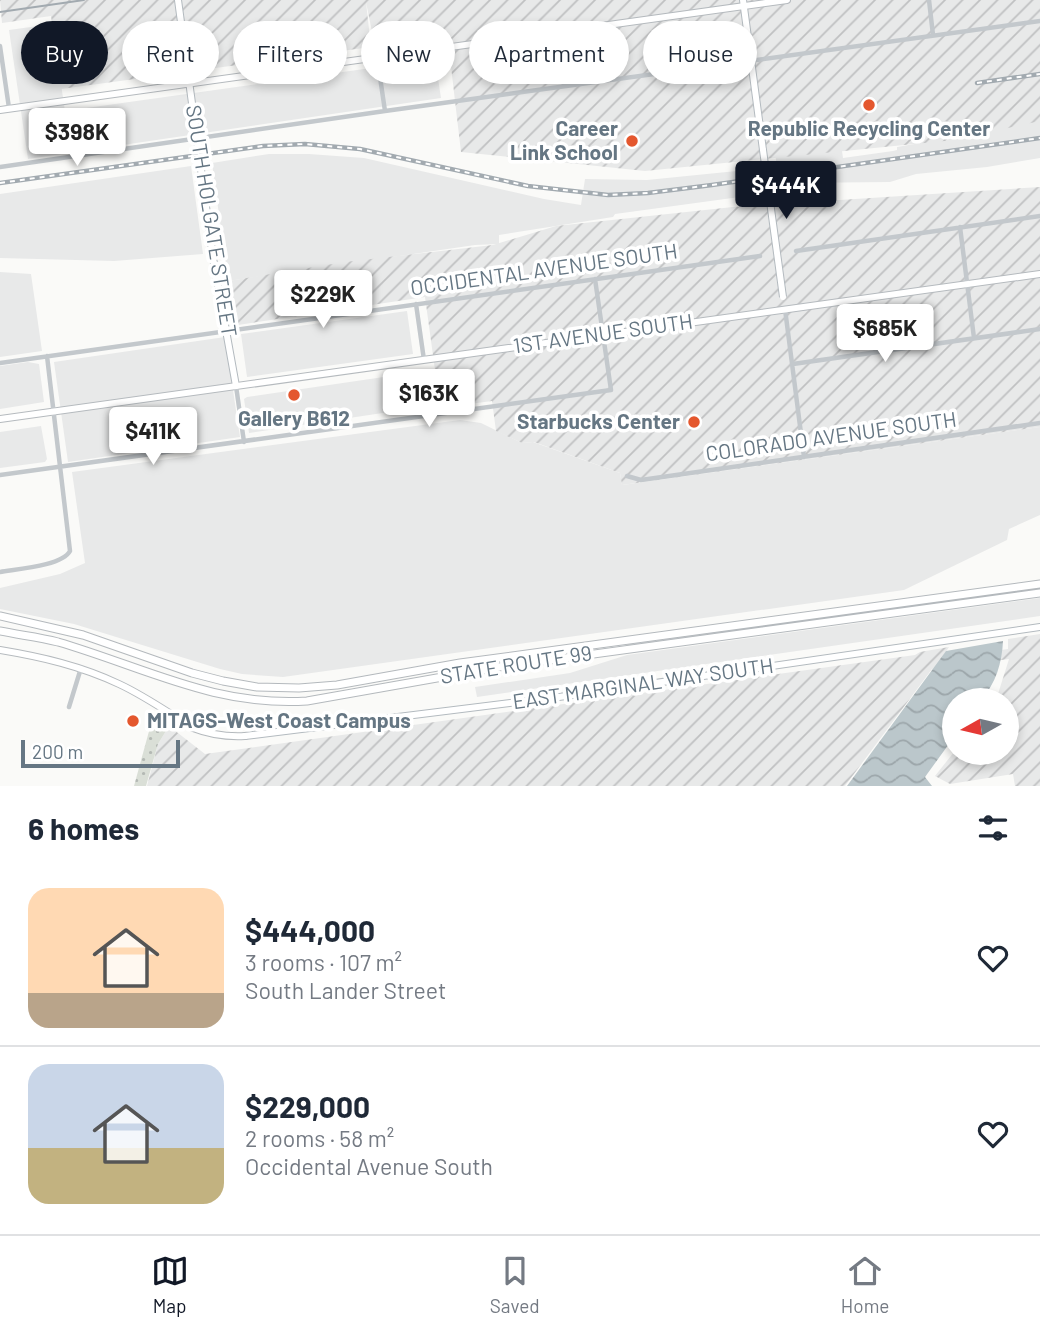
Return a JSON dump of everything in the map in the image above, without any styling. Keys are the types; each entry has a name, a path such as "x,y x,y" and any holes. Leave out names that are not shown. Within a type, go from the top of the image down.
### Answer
{"highway":[{"name":"STATE ROUTE 99","path":"0,631 54,641 226,697 262,702 307,701 512,665 953,600 1040,583"},
{"name":"STATE ROUTE 99","path":"0,616 83,635 192,673 257,687 299,688 337,685 460,663 953,600 1040,593"}],"main road":[{"name":"SOUTH HOLGATE STREET","path":"178,0 181,21"},
{"path":"629,21 743,3 787,0"},
{"path":"743,3 745,21"},
{"path":"219,80 361,59"},
{"name":"SOUTH HOLGATE STREET","path":"190,84 213,258 236,386"},
{"path":"0,110 190,84"},
{"path":"754,84 785,309"},
{"name":"1ST AVENUE SOUTH","path":"0,419 1040,274"},
{"name":"EAST MARGINAL WAY SOUTH","path":"0,650 81,667 121,684 194,728 216,735 245,736 559,697 1040,627"}],"street":[{"path":"929,0 933,35"},
{"path":"757,60 1040,21"},
{"path":"0,46 9,108"},
{"path":"0,167 643,75"},
{"path":"381,84 385,110"},
{"path":"796,251 1040,216"},
{"path":"960,228 974,338"},
{"name":"OCCIDENTAL AVENUE SOUTH","path":"0,363 760,256"},
{"path":"0,475 611,390 595,279"},
{"path":"416,304 424,360"},
{"path":"785,309 804,457"},
{"path":"793,364 1040,329"},
{"path":"0,572 52,563 68,556 70,547 47,356"},
{"name":"SOUTH HOLGATE STREET","path":"236,386 244,442"},
{"name":"COLORADO AVENUE SOUTH","path":"626,476 641,480 1040,423"},
{"path":"69,707 81,667"}],"shaded area":[{"path":"0,0 1040,0 1040,121 954,140 645,171 461,152 453,84 455,21 370,21 366,2 368,21 361,21 361,48 347,50 347,21 233,21 233,66 219,68 219,21 122,21 122,81 108,83 108,21 52,21 51,16 2,23"},
{"path":"21,28 21,84 61,84 65,111 257,84 347,84 347,71 361,69 361,84 439,84 441,98 28,159 9,30"},
{"path":"765,82 835,102 843,158 893,151 897,150 897,147 973,134 1040,114 1040,158 987,167 916,174 890,182 791,183 747,190 747,196 615,214 613,217 499,235 499,244 475,245 228,281 212,163 269,154 364,158 581,205 585,179 647,180 777,167"},
{"path":"60,84 98,84 61,89"},
{"path":"191,166 203,254 114,261 0,258 0,194"},
{"path":"1040,187 1040,427 622,485 620,473 534,442 522,443 496,431 492,401 417,411 411,373 435,370 425,297 238,325 234,320 228,281 345,262 493,245 556,226 733,207"},
{"path":"0,272 31,274 42,351 0,357"},
{"path":"407,311 413,354 247,377 241,334"},
{"path":"225,337 240,437 68,462 54,362"},
{"path":"28,362 39,364 44,402 0,409 0,366"},
{"path":"411,373 416,408 249,433 244,399 247,397"},
{"path":"460,420 481,423 522,443 533,442 620,473 622,485 1040,427 1040,515 1009,529 1007,540 904,590 283,677 242,674 220,669 74,624 0,609 0,588 60,574 85,563 72,472"},
{"path":"41,426 47,459 45,462 0,468 0,432"},
{"path":"1040,598 1040,616 477,697 475,687 570,673 627,655"},
{"path":"1040,634 1040,786 1015,786 1013,774 950,784 935,776 944,765 1019,765 1019,688 1000,688 1009,659 932,669 845,786 147,786 158,744 169,726 205,754 915,655 949,647 941,659 1008,649 1008,639"},
{"path":"154,713 169,726 158,744 146,786 134,786"}],"water":[{"path":"1003,641 997,672 990,688 942,688 942,754 925,777 932,786 847,786 946,651"}],"tram line":[{"path":"0,12 84,0"}],"railway":[{"path":"977,83 1040,74"},
{"path":"0,183 263,146 305,144 360,149 528,186 608,195 712,185 1040,138"}],"place":[{"name":"Republic Recycling Center","path":"869,105"},
{"name":"Career Link School","path":"632,141"},
{"name":"Gallery B612","path":"294,395"},
{"name":"Starbucks Center","path":"694,422"},
{"name":"MITAGS-West Coast Campus","path":"133,721"}]}
